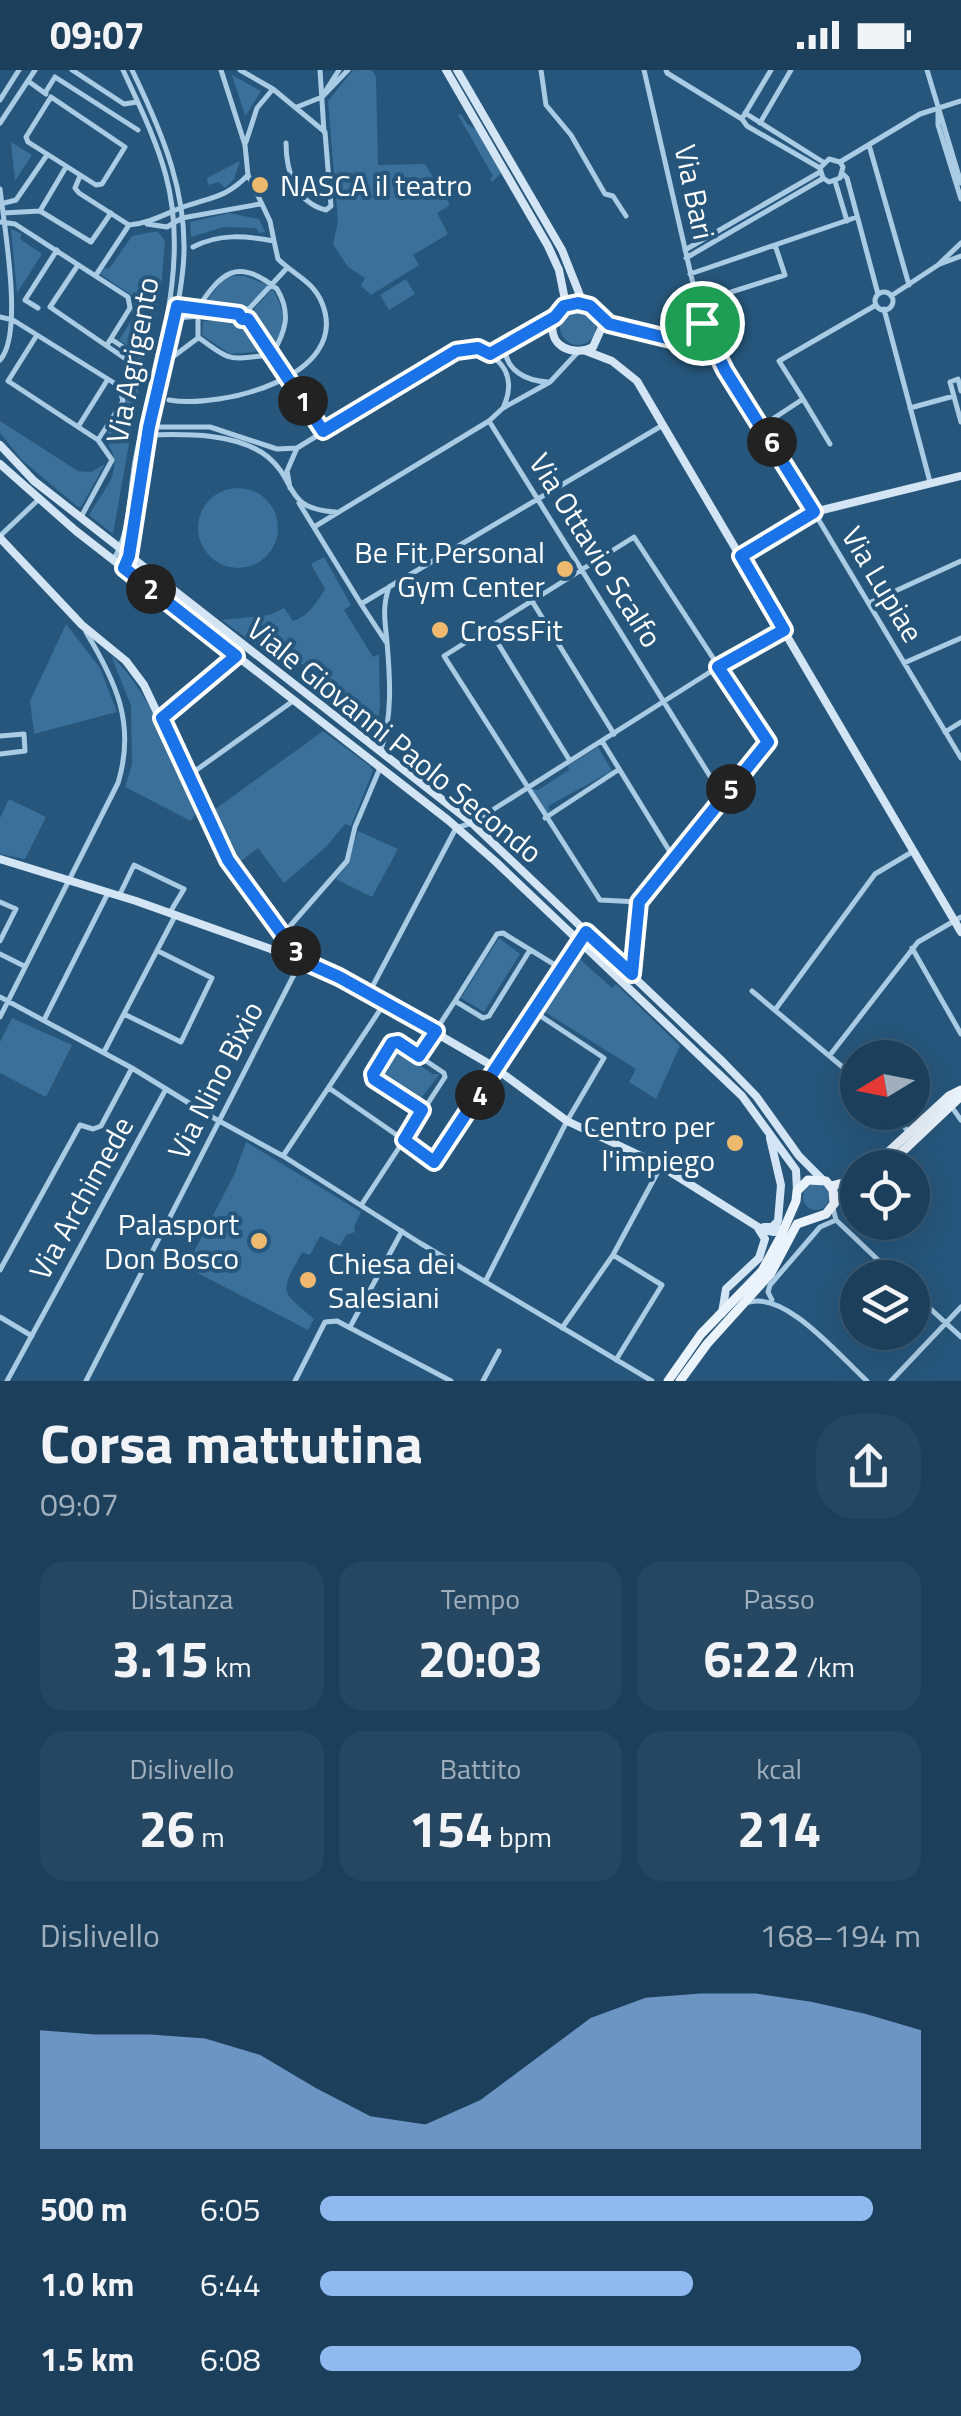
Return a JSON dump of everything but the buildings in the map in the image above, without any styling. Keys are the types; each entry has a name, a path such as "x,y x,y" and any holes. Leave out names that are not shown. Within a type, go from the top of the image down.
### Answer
{"main road":[{"path":"446,70 548,246 564,286 564,306 555,317 553,333 557,341 570,351 612,361 637,381 913,852 958,919 961,932"},
{"path":"457,70 562,250 582,303"},
{"path":"564,306 590,306 601,320 600,338 612,361"},
{"name":"Via Lupiae","path":"601,320 683,342 706,353 725,370 814,512"},
{"name":"Via Lupiae","path":"600,338 612,330 631,330"},
{"path":"582,352 600,338"},
{"name":"Viale Giovanni Paolo Secondo","path":"0,446 34,481 472,823 723,1062 756,1096 799,1156 826,1183"},
{"name":"Viale Giovanni Paolo Secondo","path":"0,464 113,560 456,828 742,1096 796,1170 797,1196"},
{"path":"741,556 814,512 961,476"},
{"path":"0,537 144,685 228,860 301,960"},
{"path":"0,859 301,960 436,1031 497,1069 567,1121 661,1166 768,1232 785,1227"},
{"path":"577,942 586,932"},
{"path":"716,1070 723,1062"},
{"path":"892,1150 957,1096"},
{"path":"904,1150 957,1096"},
{"path":"755,1224 772,1227 780,1216 780,1176 767,1129"},
{"path":"668,1381 701,1334 762,1271 808,1180 840,1181"},
{"path":"826,1183 834,1204"},
{"path":"797,1196 804,1213 816,1217"},
{"path":"680,1381 776,1266 797,1224 826,1214 840,1196"},
{"path":"722,1314 726,1289 762,1254 765,1239 755,1224"}],"street":[{"path":"0,100 19,70"},
{"path":"0,122 36,70"},
{"path":"72,70 124,104 138,102"},
{"name":"Via Agrigento","path":"122,70 159,153 174,225 173,278 124,568"},
{"name":"Via Agrigento","path":"113,560 120,549 145,431 166,356 183,266 181,208 168,150 132,70"},
{"path":"169,400 188,403 248,394 286,377 314,357 326,328 323,306 311,283 278,259 270,221 248,176 245,145 221,70"},
{"path":"240,70 273,89 324,132"},
{"path":"286,143 286,160 297,188 320,210 326,210 331,206 320,70"},
{"path":"322,97 339,70"},
{"path":"296,107 322,97 348,70"},
{"path":"541,70 546,105 571,135 605,194 613,196 626,216"},
{"name":"Via Bari","path":"644,70 696,303 725,370"},
{"path":"666,70 760,123 822,170 835,181 847,221"},
{"path":"771,70 743,116 746,126 822,170"},
{"path":"760,123 791,70"},
{"path":"928,70 961,183"},
{"path":"28,81 48,95 125,147 102,184 96,185 28,142 26,136 48,95 55,77 138,130"},
{"path":"245,145 258,108 273,89"},
{"path":"840,162 938,107 961,101"},
{"path":"938,107 938,125 961,198"},
{"path":"869,145 909,285"},
{"path":"1,204 22,194 48,154"},
{"path":"686,258 835,159 840,162 878,294 876,305 779,361 830,444"},
{"path":"40,210 66,167"},
{"path":"684,250 822,170"},
{"path":"835,181 843,174"},
{"path":"80,176 75,188 79,193 129,225 174,225 182,218 260,204"},
{"path":"144,224 224,196 248,176"},
{"path":"79,193 88,180"},
{"path":"0,188 13,320 8,352 0,360"},
{"path":"1,213 40,210 91,242 110,213"},
{"path":"690,274 857,217"},
{"path":"2,222 15,224 132,302 109,342"},
{"path":"96,276 129,225"},
{"path":"193,247 232,236 274,242"},
{"path":"891,296 938,265 961,244"},
{"path":"696,303 785,275 775,245"},
{"path":"38,308 25,300 57,250"},
{"path":"938,265 961,256"},
{"path":"78,265 50,307 142,359 139,368 109,342"},
{"path":"287,268 248,310 248,319 323,431"},
{"path":"198,337 198,313 223,274 242,272 272,285 283,299 287,324 272,355"},
{"path":"878,294 886,292 891,296 892,303 884,310"},
{"path":"876,305 884,310 930,482"},
{"path":"177,306 198,313"},
{"path":"174,318 198,313 239,314 248,310"},
{"path":"239,314 248,319"},
{"path":"0,316 13,320 119,386 122,401 98,440"},
{"path":"490,354 555,317"},
{"name":"Via Bari","path":"702,323 700,332 706,353"},
{"path":"683,342 693,340 700,332"},
{"path":"37,335 8,382 98,440 110,454 112,464 81,517"},
{"path":"158,354 174,356 198,337"},
{"path":"198,337 229,360 272,355"},
{"path":"506,344 506,360 517,373"},
{"path":"290,488 287,472 298,448 456,351 478,348 490,354 506,376 507,400 503,408"},
{"path":"314,527 550,382 582,352"},
{"path":"506,376 512,372 535,382 550,382"},
{"path":"78,427 108,379"},
{"path":"961,391 958,379 950,382 961,422"},
{"path":"910,408 954,396"},
{"path":"762,426 802,399"},
{"name":"Via Ottavio Scalfo","path":"489,421 723,798"},
{"path":"362,604 663,425"},
{"path":"145,431 210,427 277,449 298,448"},
{"path":"145,431 208,435 271,460 387,643"},
{"path":"0,537 38,500"},
{"path":"297,501 310,508 339,512"},
{"name":"Via Lupiae","path":"814,512 961,758"},
{"path":"632,974 639,902 768,742 634,537 444,656 600,900 639,902"},
{"path":"869,603 961,560"},
{"path":"380,752 388,712 382,606 389,587"},
{"path":"532,600 614,734"},
{"path":"0,1017 118,783 126,748 120,696 82,625"},
{"path":"488,627 570,761"},
{"path":"369,993 456,828 472,823 718,667 784,630"},
{"path":"904,663 961,638"},
{"path":"102,658 102,650 112,648"},
{"path":"162,718 236,656"},
{"path":"188,776 293,701"},
{"path":"945,732 961,722"},
{"path":"0,736 24,734 25,751 0,754"},
{"path":"602,741 675,860"},
{"path":"283,934 346,861 355,826 380,768"},
{"path":"545,818 619,770"},
{"path":"774,1010 875,874 913,852"},
{"path":"104,1052 158,951 184,889 134,865 118,896"},
{"path":"44,1020 108,893"},
{"path":"0,902 16,909 0,941"},
{"path":"830,1055 912,948 958,919"},
{"path":"419,1056 497,934 503,933 560,968"},
{"path":"329,1088 434,1162 577,942"},
{"path":"912,948 961,1034"},
{"path":"455,1001 482,1018 489,1016 530,950"},
{"path":"124,1014 181,1042 212,978 158,951"},
{"path":"0,954 25,967"},
{"name":"Via Nino Bixio","path":"86,1381 301,960"},
{"path":"752,991 840,1064"},
{"path":"0,997 283,1156 652,1381"},
{"path":"283,1156 385,1002"},
{"path":"484,1282 604,1058 533,1011"},
{"path":"362,1204 445,1076 398,1042 392,1043 373,1074 374,1079 422,1110"},
{"path":"0,1270 80,1125 100,1126 132,1068"},
{"name":"Via Archimede","path":"7,1381 166,1089"},
{"path":"957,1096 961,1120"},
{"path":"907,1130 910,1133"},
{"path":"562,1328 614,1255 661,1166"},
{"path":"834,1204 836,1220 879,1260"},
{"path":"774,1302 768,1288 820,1227 836,1220"},
{"path":"350,1327 402,1230"},
{"path":"614,1255 662,1285 616,1360"},
{"path":"744,1304 760,1299 790,1311 867,1381"},
{"path":"892,1381 961,1306"},
{"path":"930,1308 961,1337"},
{"path":"0,1318 32,1336"},
{"path":"295,1381 325,1322 337,1321 451,1381"},
{"path":"483,1381 499,1351"}],"shaded area":[{"path":"353,70 372,70 376,77 378,165 425,164 450,205 437,213 448,234 413,255 419,265 371,295 361,286 365,278 348,267 333,244 338,222 328,101"},
{"path":"232,75 261,91 246,115 245,115"},
{"path":"458,115 477,130 501,173 492,182 493,176"},
{"path":"11,142 32,155 15,181"},
{"path":"240,161 234,179 225,188 219,182 208,185 207,178"},
{"path":"229,213 259,219 265,232 224,227 191,237 190,222"},
{"path":"11,229 22,234 20,239 42,254 17,293"},
{"path":"158,232 165,241 161,289 146,357 119,340 135,315 134,297 100,274 109,269 132,236"},
{"path":"226,276 245,276 268,285 249,306 236,310 202,307"},
{"path":"406,279 415,294 389,310 380,295"},
{"path":"272,289 282,319 272,349 254,321 254,309"},
{"path":"578,309 591,314 596,327 591,340 578,345 565,340 560,327 565,314"},
{"path":"235,320 238,325 247,326 263,351 230,354 202,335 203,321"},
{"path":"135,381 140,382 113,534 89,515 114,468 111,449 104,439 126,403 126,391"},
{"path":"0,421 78,471 91,472 105,464 81,507 22,460 0,433"},
{"path":"230,488 246,488 267,499 278,528 267,557 246,568 230,568 216,562 204,550 198,536 198,520 204,506 216,494"},
{"path":"324,557 351,605 344,610 373,657 379,654 380,707 375,737 317,691 326,684 302,664 286,667 222,620 269,615 284,608 293,621 304,616 325,589 311,564"},
{"path":"66,624 100,668 117,712 34,734 30,701"},
{"path":"111,655 139,689 161,728 198,809 191,821 125,787 132,764 131,706"},
{"path":"323,731 373,771 351,826 345,824 327,846 284,883 258,848 235,866 210,813"},
{"path":"598,747 612,771 548,806 550,811 546,813 532,789 538,790"},
{"path":"9,799 46,817 25,859 0,854 0,818"},
{"path":"358,831 398,849 372,897 336,879 348,864"},
{"path":"499,938 520,954 484,1012 461,998"},
{"path":"576,949 582,961 612,988 616,984 680,1046 656,1099 629,1082 636,1069 540,1009 572,963 569,960"},
{"path":"12,1018 72,1045 46,1097 0,1073 0,1042"},
{"path":"395,1046 433,1074 440,1074 421,1098 421,1105 383,1076 377,1077 396,1052"},
{"name":"Palasport Don Bosco","path":"246,1142 361,1212 355,1232 346,1235 340,1246 320,1236 310,1255 302,1252 290,1276 289,1296 314,1319 308,1330 186,1267 234,1175"},
{"path":"816,1184 825,1188 829,1197 825,1206 816,1210 807,1206 803,1197 807,1188"}],"place":[{"name":"NASCA il teatro","path":"260,185"},
{"name":"Be Fit Personal Gym Center","path":"565,569"},
{"name":"CrossFit","path":"440,630"},
{"name":"Centro per l'impiego","path":"735,1143"},
{"name":"Palasport Don Bosco","path":"259,1241"},
{"name":"Chiesa dei Salesiani","path":"308,1280"}],"route":[{"path":"568,304 590,306 601,320 616,327 683,342 693,340 702,323 725,370 814,512 741,556 784,630 718,667 768,742 639,902 632,974 586,932 434,1162 404,1140 422,1110 374,1079 373,1074 392,1043 398,1042 419,1056 436,1031 301,960 228,860 162,718 236,656 124,568 149,427 177,306 239,314 248,319 323,431 456,351 478,348 490,354 555,317 568,304"}]}
